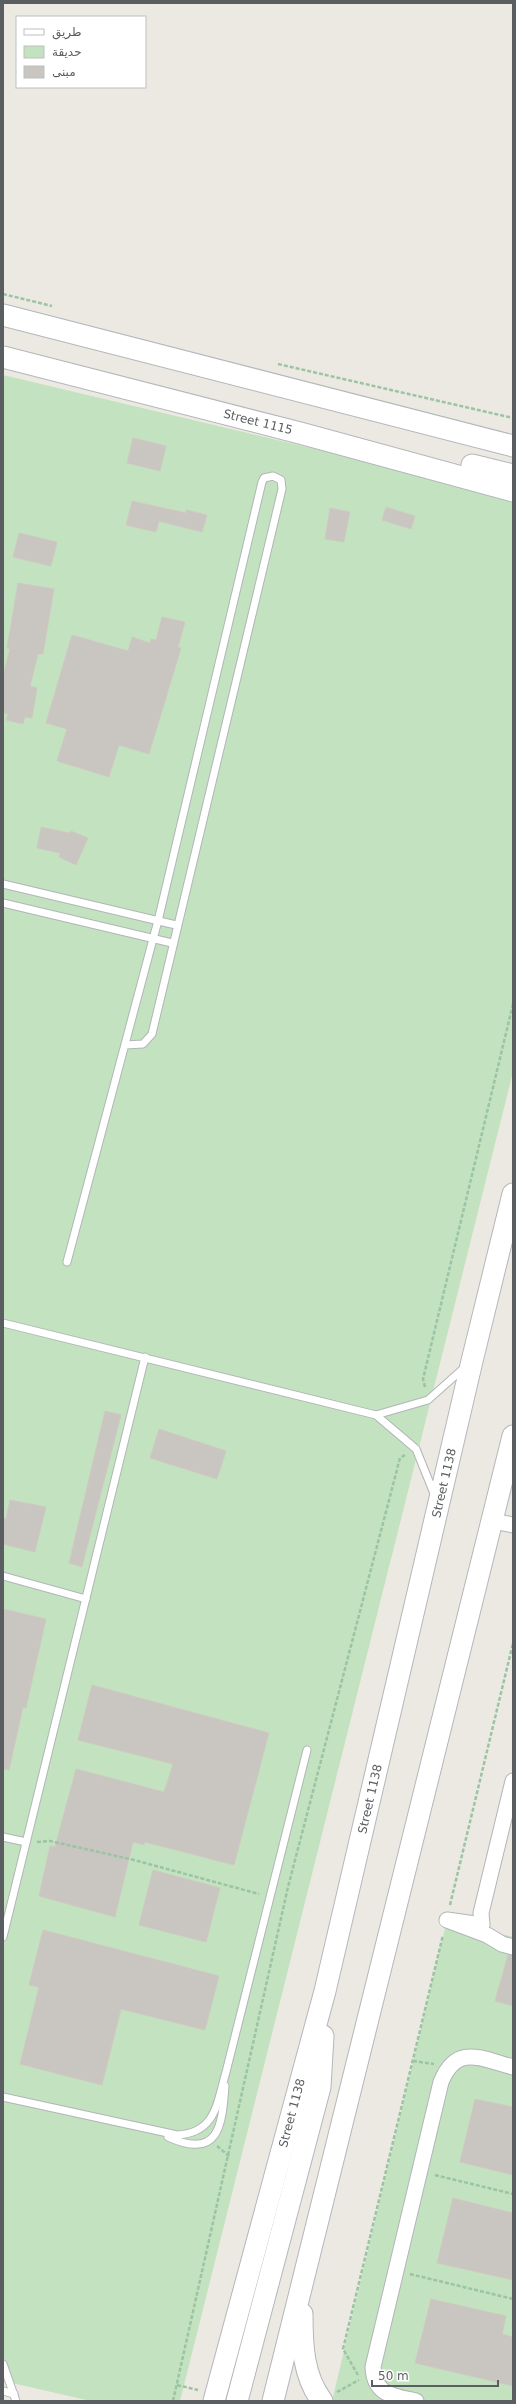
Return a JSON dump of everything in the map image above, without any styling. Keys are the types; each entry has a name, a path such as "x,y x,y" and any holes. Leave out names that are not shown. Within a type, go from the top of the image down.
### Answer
{"street":[{"path":"3,315 513,446"},
{"name":"Street 1115","path":"3,357 300,433 513,491"},
{"path":"300,433 361,435 513,475"},
{"name":"Street 1138","path":"214,2401 325,1992 472,1361 513,1194"},
{"path":"273,2401 493,1520 507,1485 513,1436"},
{"path":"493,1520 513,1525"},
{"path":"447,1920 482,1925 481,1913 513,1781"},
{"path":"447,1920 487,1935 502,1944 513,1947"},
{"path":"237,2401 320,2087 325,1992"},
{"path":"416,2401 393,2396 380,2389 373,2377 373,2367 421,2172 441,2082 448,2066 454,2061 468,2056 513,2067"},
{"path":"302,2287 305,2356 308,2375 315,2392 322,2401"}],"lane":[{"path":"67,1262 158,921 262,482 264,478 273,476 281,480 282,489 150,1038 143,1044 125,1045"},
{"path":"3,884 176,925"},
{"path":"3,903 172,943"},
{"path":"3,1323 376,1415 416,1449 439,1505"},
{"path":"3,1937 145,1357"},
{"path":"376,1415 428,1400 472,1361"},
{"path":"3,1576 86,1599"},
{"path":"4,2096 161,2133 188,2135 198,2131 207,2124 213,2115 226,2072 307,1750"},
{"path":"3,1837 26,1842"},
{"path":"161,2133 189,2145 199,2144 217,2133 221,2124 226,2072"},
{"path":"3,2364 15,2397"},
{"path":"3,2391 15,2397"}],"path":[{"path":"3,294 56,307"},
{"path":"276,364 513,418"},
{"path":"428,1400 423,1380 513,1004"},
{"path":"174,2401 288,1887 400,1458 416,1449"},
{"path":"322,2401 360,2379 343,2349 513,1643"},
{"path":"26,1842 50,1841 134,1860 270,1896"},
{"path":"412,2061 448,2066"},
{"path":"421,2172 513,2194"},
{"path":"396,2271 513,2299"}],"green space":[{"path":"3,375 513,496 513,1072 180,2401 91,2401 3,2381"},
{"path":"447,1920 513,1937 513,2401 332,2401"}],"building":[{"path":"133,438 166,446 160,471 127,463"},
{"path":"132,501 186,513 186,510 207,515 202,532 159,521 156,532 126,525"},
{"path":"386,507 415,516 411,529 382,520"},
{"path":"330,508 350,512 344,542 325,539"},
{"path":"19,533 57,542 51,566 13,557"},
{"path":"18,583 54,589 43,654 38,654 30,686 37,688 32,718 25,717 23,724 6,720 8,714 3,713 3,675 10,649 7,648"},
{"path":"162,617 185,622 178,647 181,648 149,754 119,745 109,777 57,761 67,729 46,723 72,635 128,651 132,637 150,643 151,639 156,640"},
{"path":"41,827 69,833 71,831 88,838 76,865 59,857 60,853 37,848"},
{"path":"105,1411 121,1415 82,1567 69,1563"},
{"path":"159,1429 226,1451 217,1479 150,1458"},
{"path":"10,1500 46,1507 35,1552 3,1544 3,1518 6,1519"},
{"path":"3,1609 46,1619 26,1708 23,1707 9,1770 3,1769"},
{"path":"92,1685 269,1733 234,1865 145,1842 144,1845 133,1842 115,1917 39,1896 50,1846 55,1847 76,1769 164,1792 173,1764 78,1740"},
{"path":"153,1870 220,1888 206,1942 139,1925"},
{"path":"43,1930 219,1976 205,2030 121,2009 102,2085 20,2064 39,1987 29,1985"},
{"path":"508,1955 513,1956 513,2006 495,2001"},
{"path":"475,2099 513,2107 513,2175 460,2162"},
{"path":"453,2198 513,2213 513,2280 437,2263"},
{"path":"431,2299 506,2316 502,2334 513,2337 513,2386 415,2363"}]}
